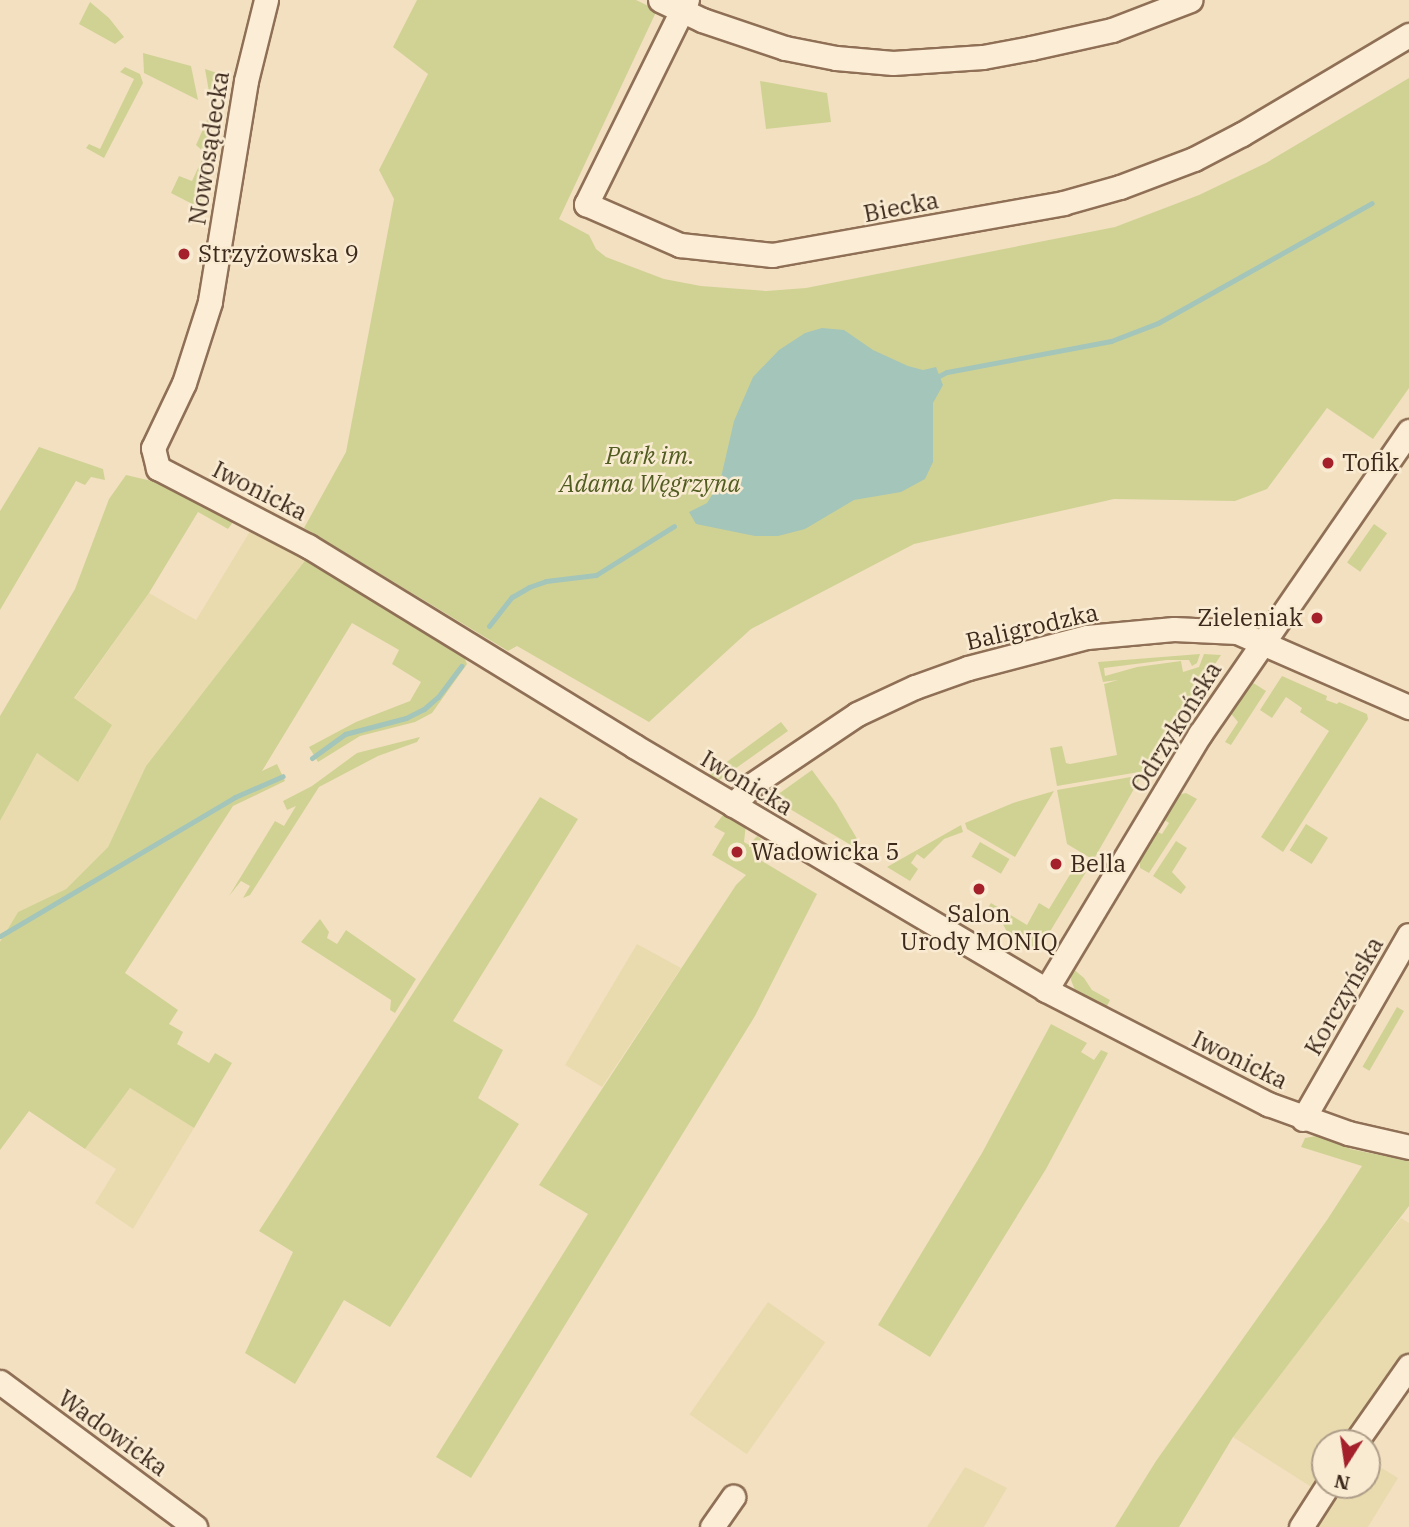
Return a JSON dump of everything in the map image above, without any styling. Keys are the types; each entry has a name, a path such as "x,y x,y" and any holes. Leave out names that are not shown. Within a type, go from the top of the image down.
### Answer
{"street":[{"name":"Nowosądecka","path":"154,461 153,448 184,383 210,302 246,81 266,0"},
{"path":"660,0 684,5 740,33 810,53 893,63 983,57 1112,30 1190,0"},
{"name":"Biecka","path":"684,5 586,204 680,245 772,255 1041,207 1121,187 1194,159 1242,134 1409,35"},
{"name":"Odrzykońska","path":"1046,990 1176,772 1261,641 1409,431"},
{"name":"Iwonicka","path":"154,461 166,474 317,551 733,805 1046,990 1268,1104 1303,1119 1348,1133 1409,1147"},
{"name":"Baligrodzka","path":"733,805 752,784 857,714 915,687 968,668 1100,636 1186,629 1237,632 1409,707"},
{"name":"Korczyńska","path":"1303,1119 1409,935"},
{"path":"1365,1429 1409,1366"},
{"name":"Wadowicka","path":"0,1382 195,1527"},
{"path":"712,1527 733,1497"},
{"path":"1301,1527 1319,1499"}],"shaded area":[{"path":"252,528 307,558 146,766 108,847 66,889 18,912 0,942 0,821 37,753 79,781 111,726 74,699 149,593 196,620"},
{"path":"637,944 681,968 602,1087 565,1065"},
{"path":"130,1088 194,1128 133,1229 95,1203 116,1169 85,1149"},
{"path":"1401,1218 1409,1223 1409,1354 1357,1429 1311,1429 1311,1487 1233,1437 1310,1332"},
{"path":"768,1302 825,1342 747,1454 689,1414"},
{"path":"965,1467 1007,1488 984,1527 927,1527"},
{"path":"1381,1468 1398,1478 1368,1527 1307,1527 1324,1499 1381,1499"}],"green space":[{"name":"Park im. Adama Węgrzyna","path":"417,0 636,0 657,10 559,219 589,235 596,249 606,257 664,279 701,286 766,291 806,288 1115,227 1199,195 1266,163 1409,78 1409,388 1373,439 1327,408 1267,489 1235,501 1114,499 914,544 751,629 649,722 517,646 508,651 304,528 346,452 394,199 379,170 428,74 393,47"},
{"path":"90,2 109,18 124,37 115,44 79,24"},
{"path":"143,53 191,66 198,100 144,73"},
{"path":"125,67 140,74 143,83 104,158 86,148 89,144 100,149 134,79 120,72"},
{"path":"205,69 220,74 200,208 171,193 179,176 192,181 205,153 196,145 212,109"},
{"path":"760,81 827,93 831,122 766,129"},
{"path":"39,447 103,469 105,480 91,477 85,485 76,481 0,610 0,511"},
{"path":"126,475 165,484 232,516 233,522 228,529 198,512 149,593 74,698 112,725 78,782 37,753 0,821 0,716 75,589 109,499"},
{"path":"1374,524 1387,533 1360,572 1347,563"},
{"path":"307,558 464,657 467,664 432,713 415,722 360,736 318,762 309,747 356,722 410,701 421,682 392,664 399,650 352,623 262,771 277,764 285,781 233,806 125,973 178,1010 169,1024 183,1032 177,1044 209,1063 215,1053 232,1063 194,1128 130,1088 85,1149 29,1111 0,1150 0,942 18,912 66,889 108,847 146,766"},
{"path":"1200,654 1197,663 1192,666 1189,660 1167,660 1104,668 1105,676 1137,667 1181,661 1183,672 1199,667 1204,654 1221,655 1145,771 1057,786 1050,748 1062,746 1066,763 1070,764 1117,755 1104,684 1118,680 1103,682 1098,662"},
{"path":"1282,676 1327,696 1326,700 1337,704 1339,702 1367,714 1368,719 1283,852 1261,837 1329,731 1300,712 1302,708 1286,697 1272,718 1260,710"},
{"path":"1247,679 1266,691 1231,745 1225,742 1238,722 1228,710"},
{"path":"781,722 788,731 718,781 709,775"},
{"path":"420,737 417,742 378,756 319,787 250,895 243,898 250,886 241,881 229,896 275,821 284,826 296,806 287,810 283,801 312,786 357,753"},
{"path":"812,770 836,803 866,854 778,802 777,795"},
{"path":"1142,775 1095,857 1092,859 1067,844 1057,790"},
{"path":"1054,791 1015,857 967,829 965,823 1013,803"},
{"path":"1186,793 1197,799 1149,873 1140,868 1140,857 1156,831 1162,834 1169,823 1163,819 1177,795"},
{"path":"540,797 578,819 453,1021 503,1050 478,1098 519,1124 390,1327 344,1300 295,1384 245,1353 293,1252 259,1231"},
{"path":"726,811 746,824 744,842 749,845 757,836 761,839 755,853 757,858 817,894 755,1016 471,1478 436,1457 588,1214 539,1185 736,885 746,875 712,855 725,833 714,827"},
{"path":"1306,824 1328,838 1312,864 1290,850"},
{"path":"961,825 963,832 944,839 924,859 917,854 911,863 918,869 910,881 887,867"},
{"path":"1176,841 1187,848 1172,872 1186,887 1181,894 1153,876"},
{"path":"980,842 1009,859 1001,874 972,857"},
{"path":"1080,858 1089,867 1040,948 1027,950 1012,941 998,915 987,909 991,903 1027,925 1039,903 1049,909"},
{"path":"320,919 329,932 327,938 337,944 346,930 416,979 395,1013 390,1010 391,1000 301,942"},
{"path":"1071,967 1084,978 1092,990 1110,1000 1106,1008 1076,993 1071,980"},
{"path":"1397,1007 1404,1011 1369,1071 1362,1067"},
{"path":"1051,1024 1087,1043 1081,1052 1094,1060 1101,1050 1108,1053 1046,1169 930,1357 878,1325 982,1153"},
{"path":"1316,1136 1349,1146 1350,1149 1409,1161 1409,1206 1233,1437 1179,1527 1115,1527 1156,1461 1327,1220 1362,1166 1301,1147 1305,1138"}],"water":[{"path":"822,328 844,330 873,350 908,366 923,370 936,367 943,385 933,403 933,462 925,479 901,492 854,500 805,529 778,536 755,536 696,524 689,512 707,503 720,482 734,421 753,377 779,350 805,333"}],"waterway":[{"path":"935,378 947,372 1111,341 1158,323 1372,203"},
{"path":"489,626 512,597 529,587 546,581 596,575 674,526"},
{"path":"312,758 345,734 406,718 424,709 438,697 461,666"},
{"path":"0,936 235,797 283,776"}],"place":[{"name":"Strzyżowska 9","path":"184,254"},
{"name":"Tofik","path":"1328,463"},
{"name":"Zieleniak","path":"1317,618"},
{"name":"Wadowicka 5","path":"737,852"},
{"name":"Bella","path":"1056,864"},
{"name":"Salon Urody MONIQ","path":"979,889"}]}
